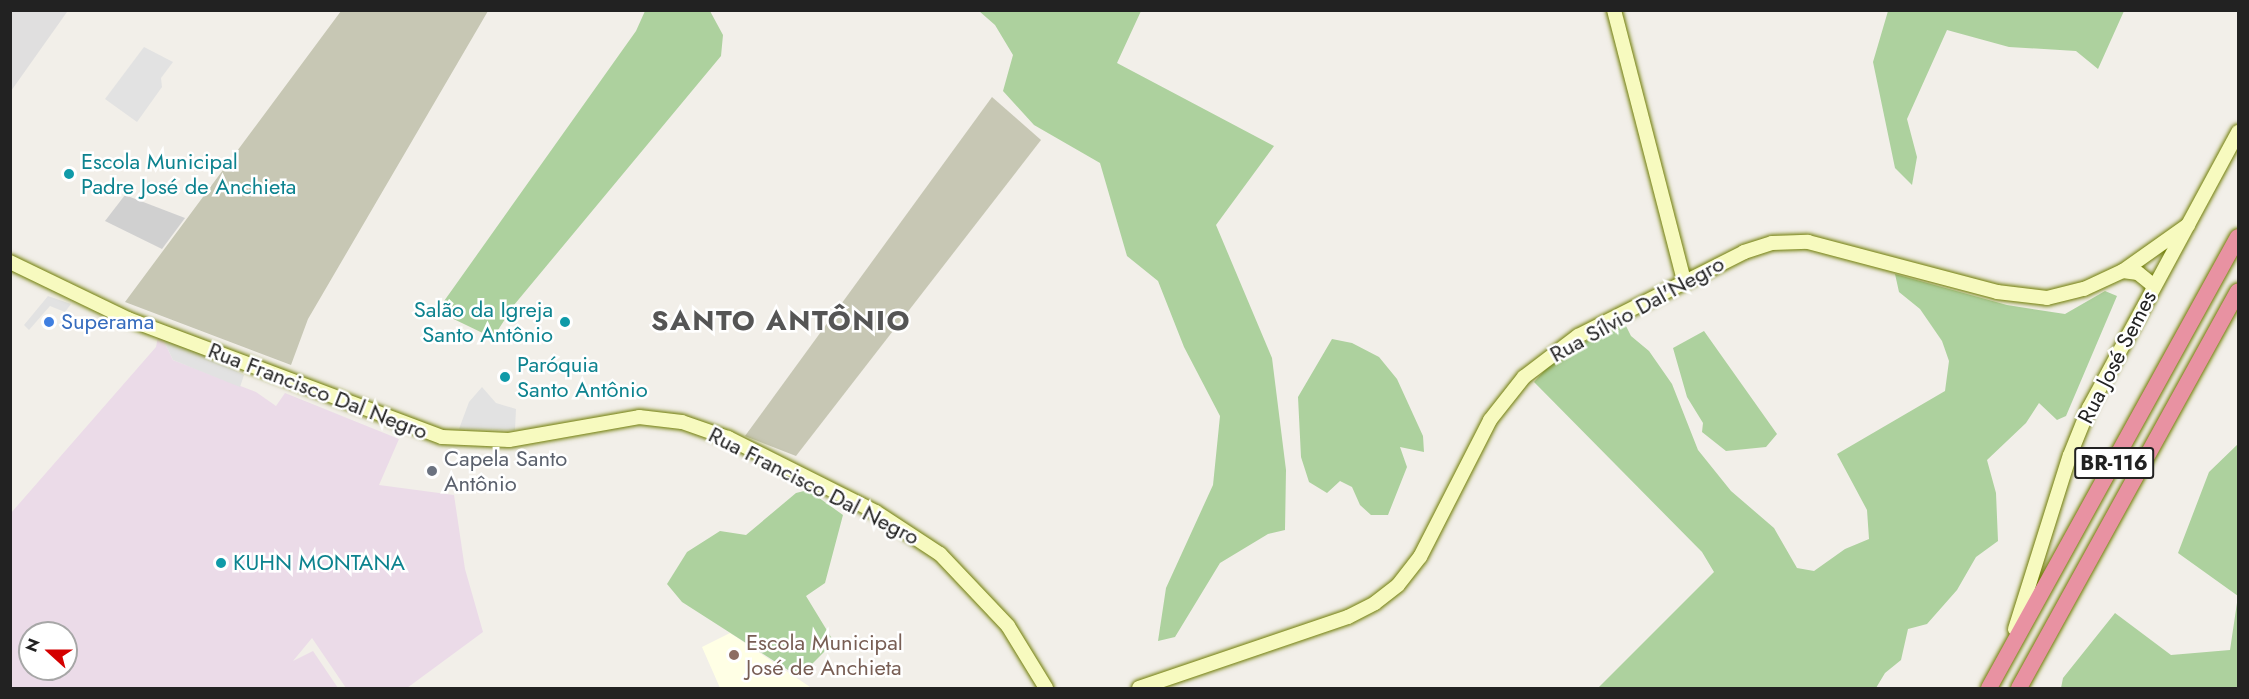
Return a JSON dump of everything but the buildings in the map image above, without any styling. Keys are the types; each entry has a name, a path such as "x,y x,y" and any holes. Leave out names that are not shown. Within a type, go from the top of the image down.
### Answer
{"highway":[{"name":"BR-116","path":"1989,688 2238,237"},
{"name":"BR-116","path":"2019,688 2238,292"}],"street":[{"path":"1614,10 1684,281"},
{"name":"Rua José Semes","path":"2004,663 2078,432 2238,132"},
{"name":"Rua Sílvio Dal'Negro","path":"1139,688 1348,617 1382,599 1420,557 1490,420 1518,384 1578,336 1684,281 1759,246 1789,242 1826,245 2030,299 2068,295 2123,271 2188,225"},
{"name":"Rua Francisco Dal Negro","path":"10,262 128,319 368,412 442,437 509,440 639,417 682,422 728,438 876,512 932,547 990,604 1046,688"},
{"path":"2123,271 2138,273 2154,286"}],"shaded area":[{"path":"10,11 67,12 11,91"},
{"path":"341,11 488,11 308,319 291,365 125,302"},
{"path":"144,47 173,62 161,78 162,87 137,122 105,99"},
{"path":"992,97 1041,140 796,456 745,436"},
{"path":"125,195 185,218 162,249 105,221"},
{"path":"48,296 71,304 65,312 50,306 29,330 24,325"},
{"path":"159,331 173,360 256,392 276,406 285,393 399,439 379,485 454,495 465,569 483,632 407,688 346,688 312,638 293,661 313,651 338,688 11,688 11,513 156,347"},
{"path":"159,331 244,375 240,387 173,360"},
{"path":"482,387 496,403 516,409 515,430 459,429 469,402"},
{"name":"Escola Municipal José de Anchieta","path":"730,633 810,687 720,688 702,647"}],"green space":[{"path":"1888,10 2124,11 2098,69 2076,51 2009,47 1947,30 1907,119 1917,157 1912,185 1895,168 1873,62"},
{"path":"645,11 710,11 723,35 721,56 514,305 493,338 437,311 636,31"},
{"path":"979,11 1141,11 1117,63 1274,146 1216,225 1272,358 1286,470 1285,530 1268,534 1220,563 1175,637 1158,641 1166,588 1213,485 1220,416 1184,347 1158,281 1127,256 1100,163 1034,125 1003,91 1013,55 995,25"},
{"path":"1895,274 2007,305 2065,314 2105,291 2117,296 2066,416 2057,420 2039,403 2026,423 1987,460 1996,493 1998,541 1976,557 1957,590 1927,624 1908,629 1901,660 1885,673 1876,688 1598,688 1714,572 1702,552 1534,382 1559,355 1624,322 1631,336 1649,351 1672,384 1698,450 1731,491 1774,528 1797,568 1814,571 1845,549 1869,539 1867,510 1837,454 1945,391 1949,361 1942,341 1920,309 1899,292"},
{"path":"1704,331 1777,434 1766,447 1726,451 1702,432 1703,423 1687,397 1673,348"},
{"path":"1332,339 1352,343 1379,357 1397,379 1423,436 1424,452 1400,447 1407,467 1388,515 1371,515 1360,505 1352,487 1340,481 1327,493 1309,482 1301,457 1298,397"},
{"path":"2238,444 2238,596 2178,553 2209,472"},
{"path":"808,490 843,515 825,583 806,596 834,642 799,677 682,602 667,584 687,552 720,531 746,535 796,493"},
{"path":"2238,596 2238,688 2061,688 2063,678 2115,613 2171,655 2230,650"}],"place":[{"name":"Escola Municipal Padre José de Anchieta","path":"69,174"},
{"name":"Superama","path":"49,322"},
{"name":"Salão da Igreja Santo Antônio","path":"565,322"},
{"name":"Paróquia Santo Antônio","path":"505,377"},
{"name":"Capela Santo Antônio","path":"432,471"},
{"name":"KUHN MONTANA","path":"221,563"},
{"name":"Escola Municipal José de Anchieta","path":"734,655"}],"district":[{"name":"SANTO ANTÔNIO","path":"781,321"}]}
